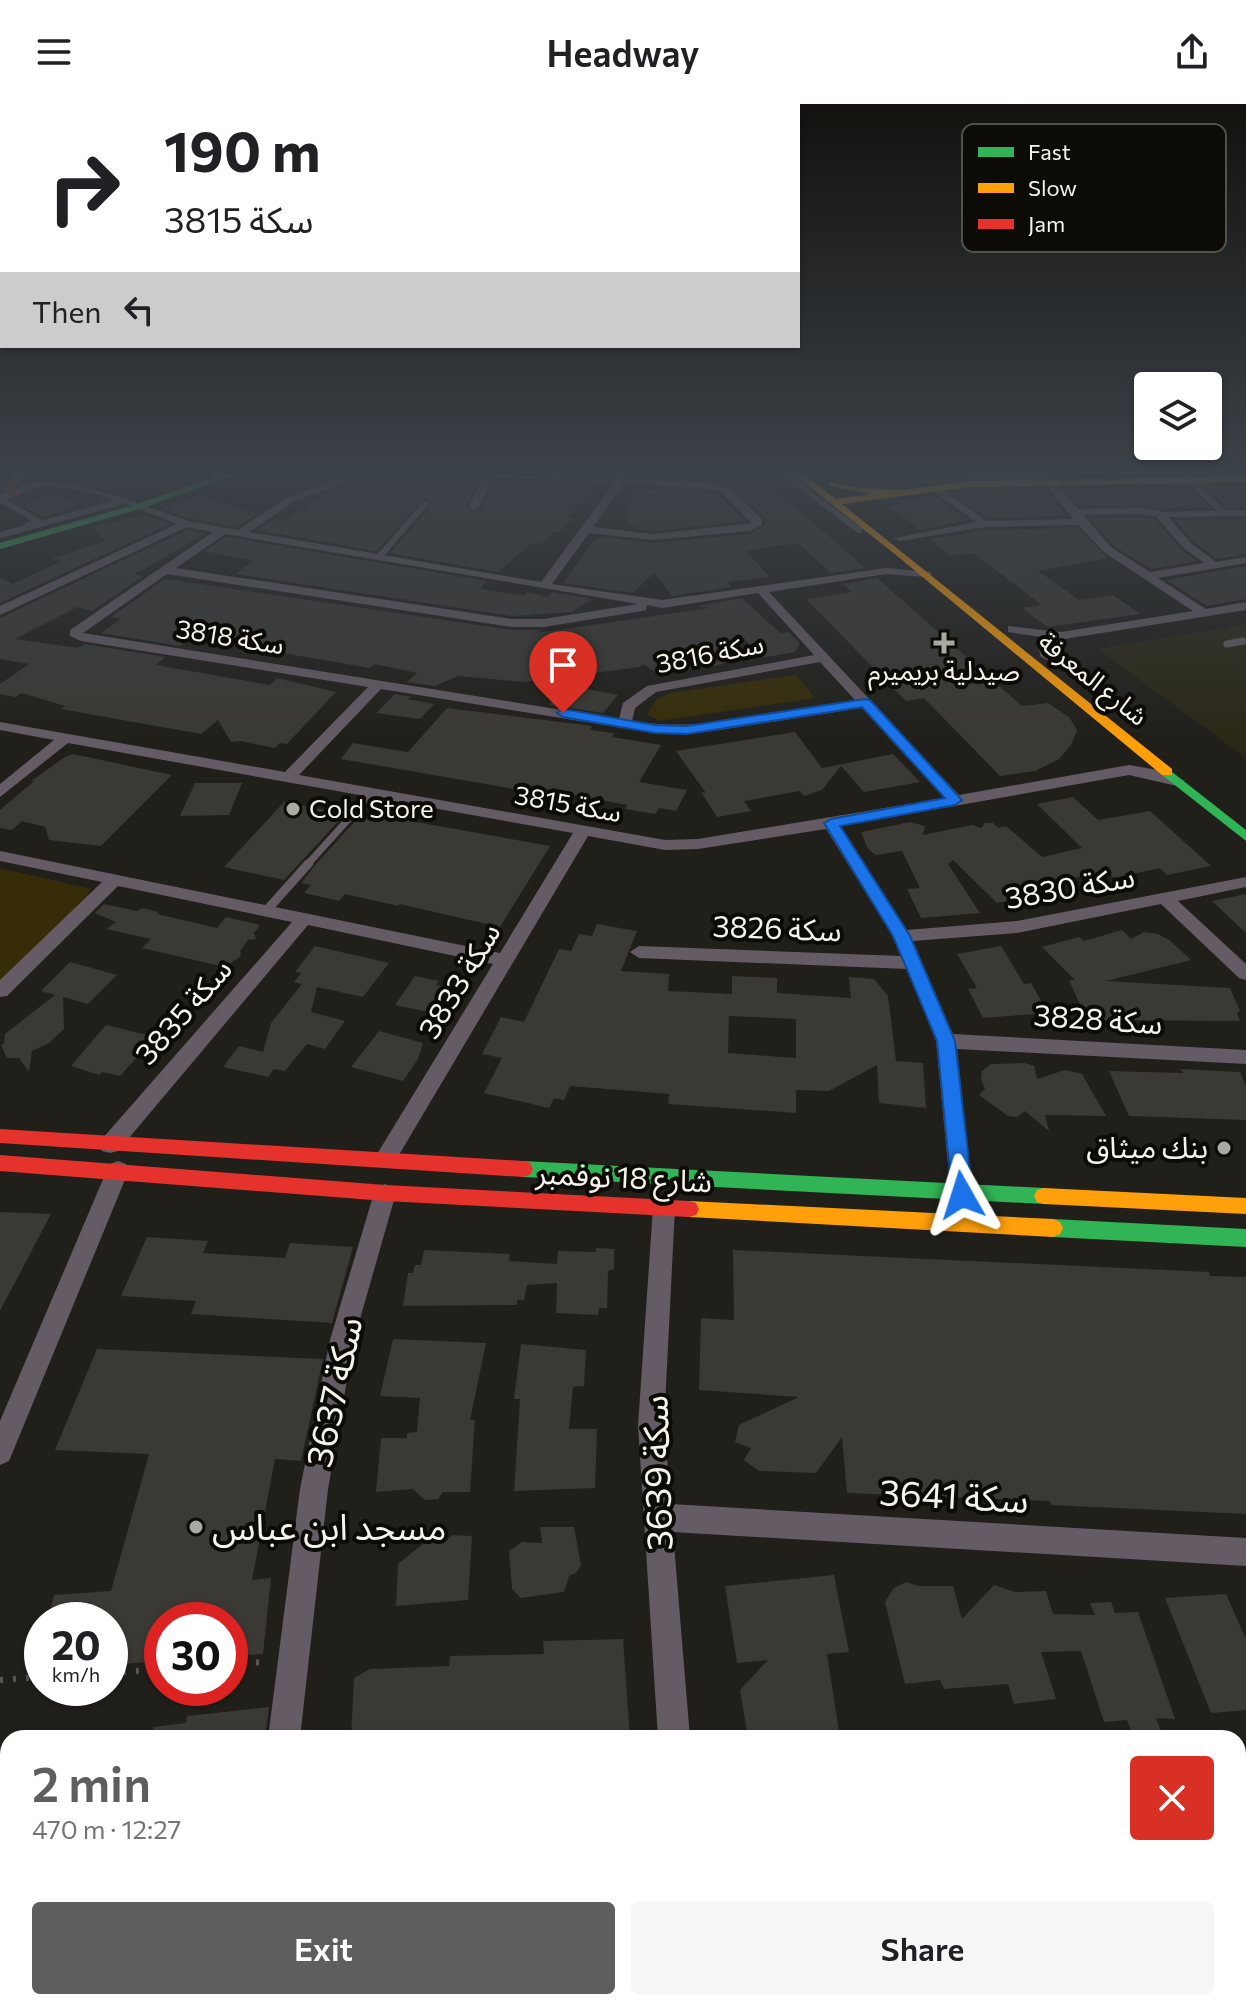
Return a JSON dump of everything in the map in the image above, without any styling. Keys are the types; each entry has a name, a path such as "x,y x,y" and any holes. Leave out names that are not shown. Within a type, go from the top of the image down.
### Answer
{"main road":[{"name":"شارع المعرفة","path":"905,561 926,574 1246,837"},
{"path":"928,561 1159,741"},
{"path":"1183,785 1197,812 1246,855"},
{"name":"شارع 18 نوفمبر","path":"0,1136 962,1195 1246,1206"},
{"name":"شارع 18 نوفمبر","path":"0,1163 385,1193 1246,1238"}],"street":[{"path":"0,611 107,561"},
{"path":"166,570 179,561"},
{"path":"401,561 662,604"},
{"path":"544,586 562,561"},
{"path":"886,571 902,561"},
{"path":"1125,561 1204,613"},
{"path":"1208,561 1213,565"},
{"path":"1148,576 1240,561"},
{"path":"166,570 512,623 544,623 886,571 926,574"},
{"name":"سكة 3818","path":"166,570 74,633 81,637 655,729 687,730 865,703"},
{"name":"سكة 3816","path":"760,589 955,800"},
{"path":"1012,629 1061,636 1246,606"},
{"path":"1047,656 1045,644 1061,636"},
{"name":"سكة 3816","path":"625,722 624,714 628,706 652,689 823,657"},
{"path":"288,778 378,685"},
{"name":"سكة 3815","path":"0,726 582,832 685,845 831,823 1129,770 1153,773 1183,785"},
{"path":"0,792 64,739"},
{"path":"1129,770 1142,756 1136,746"},
{"path":"831,823 902,936 946,1041 962,1195"},
{"name":"سكة 3833","path":"385,1159 582,832"},
{"path":"0,856 505,960"},
{"path":"0,991 114,880"},
{"name":"سكة 3830","path":"902,936 1017,927 1167,900 1246,882"},
{"path":"1167,900 1246,974"},
{"name":"سكة 3835","path":"110,1145 304,919"},
{"name":"سكة 3826","path":"639,952 913,963"},
{"name":"سكة 3828","path":"946,1041 1246,1057"},
{"path":"0,1452 118,1170"},
{"name":"سكة 3637","path":"285,1730 314,1489 342,1340 385,1193"},
{"name":"سكة 3639","path":"664,1208 651,1425 673,1730"},
{"name":"سكة 3641","path":"656,1517 1246,1552"}],"lane":[{"path":"1227,644 1246,641"},
{"path":"266,911 372,793"}],"path":[{"path":"248,1663 293,1660"},
{"path":"0,1680 24,1678"}],"shaded area":[{"path":"1246,624 1246,758 1098,649"},
{"path":"796,675 815,698 659,721 647,714 656,700 670,693"},
{"path":"0,868 91,889 85,899 0,981"}],"building":[{"path":"61,561 90,561 0,603 0,577 13,584"},
{"path":"121,561 158,561 135,574 144,576 92,611 77,607 15,639 78,648 84,644 165,657 156,665 270,685 277,678 336,692 287,744 280,743 275,748 231,742 218,720 201,734 61,709 65,706 22,693 15,697 0,694 0,684 29,664 0,659 0,618"},
{"path":"253,561 368,561 487,581 482,589 524,596 527,592 548,597 552,592 592,599 572,612 512,616 236,574"},
{"path":"435,561 511,561 498,572"},
{"path":"579,561 755,561 770,577 727,582 731,587 672,596 655,572 633,593 563,583"},
{"path":"818,561 857,561 865,568 831,573"},
{"path":"984,561 1092,561 1038,571 1079,600 1113,595 1140,614 1047,627 1022,608 1042,605"},
{"path":"1138,561 1197,561 1151,569"},
{"path":"1246,566 1246,599 1207,606 1166,580"},
{"path":"877,578 1022,706 1048,703 1069,717 1077,730 1071,745 1059,759 1035,771 1000,776 924,698 906,701 806,599 852,592 843,584"},
{"path":"165,579 512,630 541,630 536,633 710,608 697,606 742,598 780,633 789,632 800,644 795,652 760,658 741,634 726,662 718,665 657,673 643,664 640,667 524,682 458,676 435,686 407,682 417,673 374,664 370,668 191,637 180,646 101,633 121,619 111,617"},
{"path":"567,685 618,695 603,713 549,705"},
{"path":"395,694 434,704 420,719 376,713"},
{"path":"447,708 592,726 590,730 614,733 612,737 661,745 639,782 687,790 676,811 659,808 655,814 574,795 572,799 341,759 353,743 408,752"},
{"path":"795,732 822,768 893,754 920,782 864,792 841,766 822,790 804,796 800,791 744,801 751,811 717,817 701,792 706,793 676,751"},
{"path":"73,754 172,775 101,846 49,840 45,827 22,821 12,830 0,828 0,810 34,781 31,781"},
{"path":"195,783 242,783 229,815 180,816"},
{"path":"1073,797 1098,820 1150,811 1211,866 1167,875 1160,868 1114,878 1107,871 1045,884 1053,891 997,903 953,860 948,864 980,913 921,918 907,889 920,888 902,851 876,855 868,849 861,832 910,822 925,826 923,835 972,825 981,828 985,823 993,823 998,828 1006,826 1042,857 1082,848 1037,804"},
{"path":"284,802 345,814 284,880 224,867"},
{"path":"372,812 550,846 500,927 345,894 339,901 304,893 311,885 301,883 316,864 359,817 366,818"},
{"path":"1246,894 1246,933 1212,901"},
{"path":"104,904 137,911 142,908 217,928 226,917 260,925 254,933 256,939 248,940 240,951 241,956 225,967 142,948 151,939 106,929 116,922 95,913"},
{"path":"597,924 637,931 621,971 669,974 668,991 732,994 732,976 777,978 777,993 851,998 849,977 874,979 888,996 896,1061 923,1063 926,1108 879,1103 877,1065 829,1091 796,1090 796,1113 668,1104 669,1094 570,1086 564,1100 554,1098 549,1108 484,1093 502,1058 482,1054 501,1017 524,1022 559,949 571,951 579,934 592,936","holes":["729,1016 796,1019 796,1058 728,1053"]},
{"path":"1122,930 1131,939 1144,932 1158,934 1191,960 1106,981 1230,988 1240,1011 1237,1013 1240,1021 1099,1020 1094,1011 1083,1011 1069,980 1075,980 1042,947 1079,937 1084,941"},
{"path":"315,946 389,963 363,997 317,987 311,1012 345,1021 325,1049 307,1044 285,1071 274,1069 268,1077 223,1067 239,1046 263,1052 271,1023 302,984 294,982 301,973 295,972"},
{"path":"1001,946 1024,984 1031,983 1048,1013 983,1018 968,989 977,988 957,954"},
{"path":"70,962 117,975 88,1004 63,997 64,1029 49,1043 32,1051 29,1072 19,1058 7,1058 1,1045 4,1044 5,1034 55,995 41,991"},
{"path":"415,976 439,981 436,985 453,988 437,1014 395,1005"},
{"path":"106,1025 155,1037 120,1076 102,1072 99,1075 71,1066"},
{"path":"379,1031 423,1043 418,1059 403,1081 351,1067"},
{"path":"1025,1063 1034,1066 1037,1079 1065,1070 1082,1074 1106,1116 1045,1115 1049,1131 1025,1111 1017,1117 1008,1116 979,1095 985,1089 982,1071 991,1064"},
{"path":"1181,1069 1240,1072 1246,1086 1246,1120 1129,1116 1109,1071 1183,1073"},
{"path":"0,1212 51,1214 0,1311"},
{"path":"147,1237 208,1241 203,1253 285,1258 290,1243 353,1247 332,1323 191,1314 196,1301 121,1296"},
{"path":"596,1248 614,1249 614,1269 608,1271 607,1308 599,1308 598,1315 556,1313 557,1283 527,1285 524,1300 517,1300 517,1305 403,1306 408,1273 413,1273 415,1265 421,1265 424,1250 510,1254 509,1261 557,1264 558,1251 596,1252"},
{"path":"733,1250 1209,1272 1210,1276 1246,1277 1246,1514 1051,1505 1050,1501 847,1493 842,1437 816,1473 759,1471 744,1460 751,1448 735,1442 739,1425 799,1397 699,1390 701,1318 734,1320"},
{"path":"393,1339 486,1343 470,1420 475,1420 470,1492 443,1492 438,1499 425,1500 413,1489 376,1492 381,1438 407,1438 407,1433 417,1432 420,1398 380,1396"},
{"path":"521,1344 586,1350 584,1386 573,1387 569,1429 597,1429 595,1488 514,1491 520,1399 514,1399"},
{"path":"97,1349 323,1359 301,1461 275,1459 252,1580 271,1578 263,1654 248,1655 248,1602 144,1602 144,1662 128,1664 128,1602 52,1602 54,1595 111,1591 149,1454 55,1450"},
{"path":"540,1527 574,1527 581,1565 576,1573 569,1576 564,1592 521,1598 512,1589 509,1551 522,1542 542,1543"},
{"path":"452,1535 472,1536 468,1600 396,1606 398,1564 424,1543 445,1542"},
{"path":"834,1575 849,1652 827,1654 839,1730 747,1730 740,1690 768,1660 737,1663 725,1586"},
{"path":"906,1582 918,1586 953,1586 962,1619 994,1585 1015,1592 1046,1591 1053,1614 1095,1615 1090,1603 1111,1602 1115,1613 1138,1612 1175,1719 1156,1718 1161,1730 1131,1730 1127,1720 1104,1722 1081,1651 1041,1652 1056,1699 1014,1704 1008,1684 944,1689 940,1680 905,1684 885,1602 894,1588"},
{"path":"1226,1594 1246,1639 1246,1710 1211,1713 1165,1598"},
{"path":"623,1639 629,1730 351,1730 354,1678 370,1669 449,1666 450,1656 544,1654 543,1641"},
{"path":"269,1707 266,1730 153,1730 153,1727 186,1723 187,1716"}],"traffic: fast":[{"path":"1167,772 1246,837"},
{"path":"523,1169 1044,1196"},
{"path":"1053,1228 1246,1238"}],"traffic: slow":[{"path":"910,561 1167,772"},
{"path":"1044,1196 1246,1206"},
{"path":"689,1209 1053,1228"}],"traffic: jam":[{"path":"0,1136 523,1169"},
{"path":"0,1163 385,1193 689,1209"}],"place":[{"name":"صيدلية بريميرم","path":"944,643"},
{"name":"Cold Store","path":"293,809"},
{"name":"بنك ميثاق","path":"1224,1148"},
{"name":"مسجد ابن عباس","path":"196,1527"}],"route":[{"path":"563,713 655,729 687,730 865,703 955,800 831,823 902,936 946,1041 962,1195"}]}
